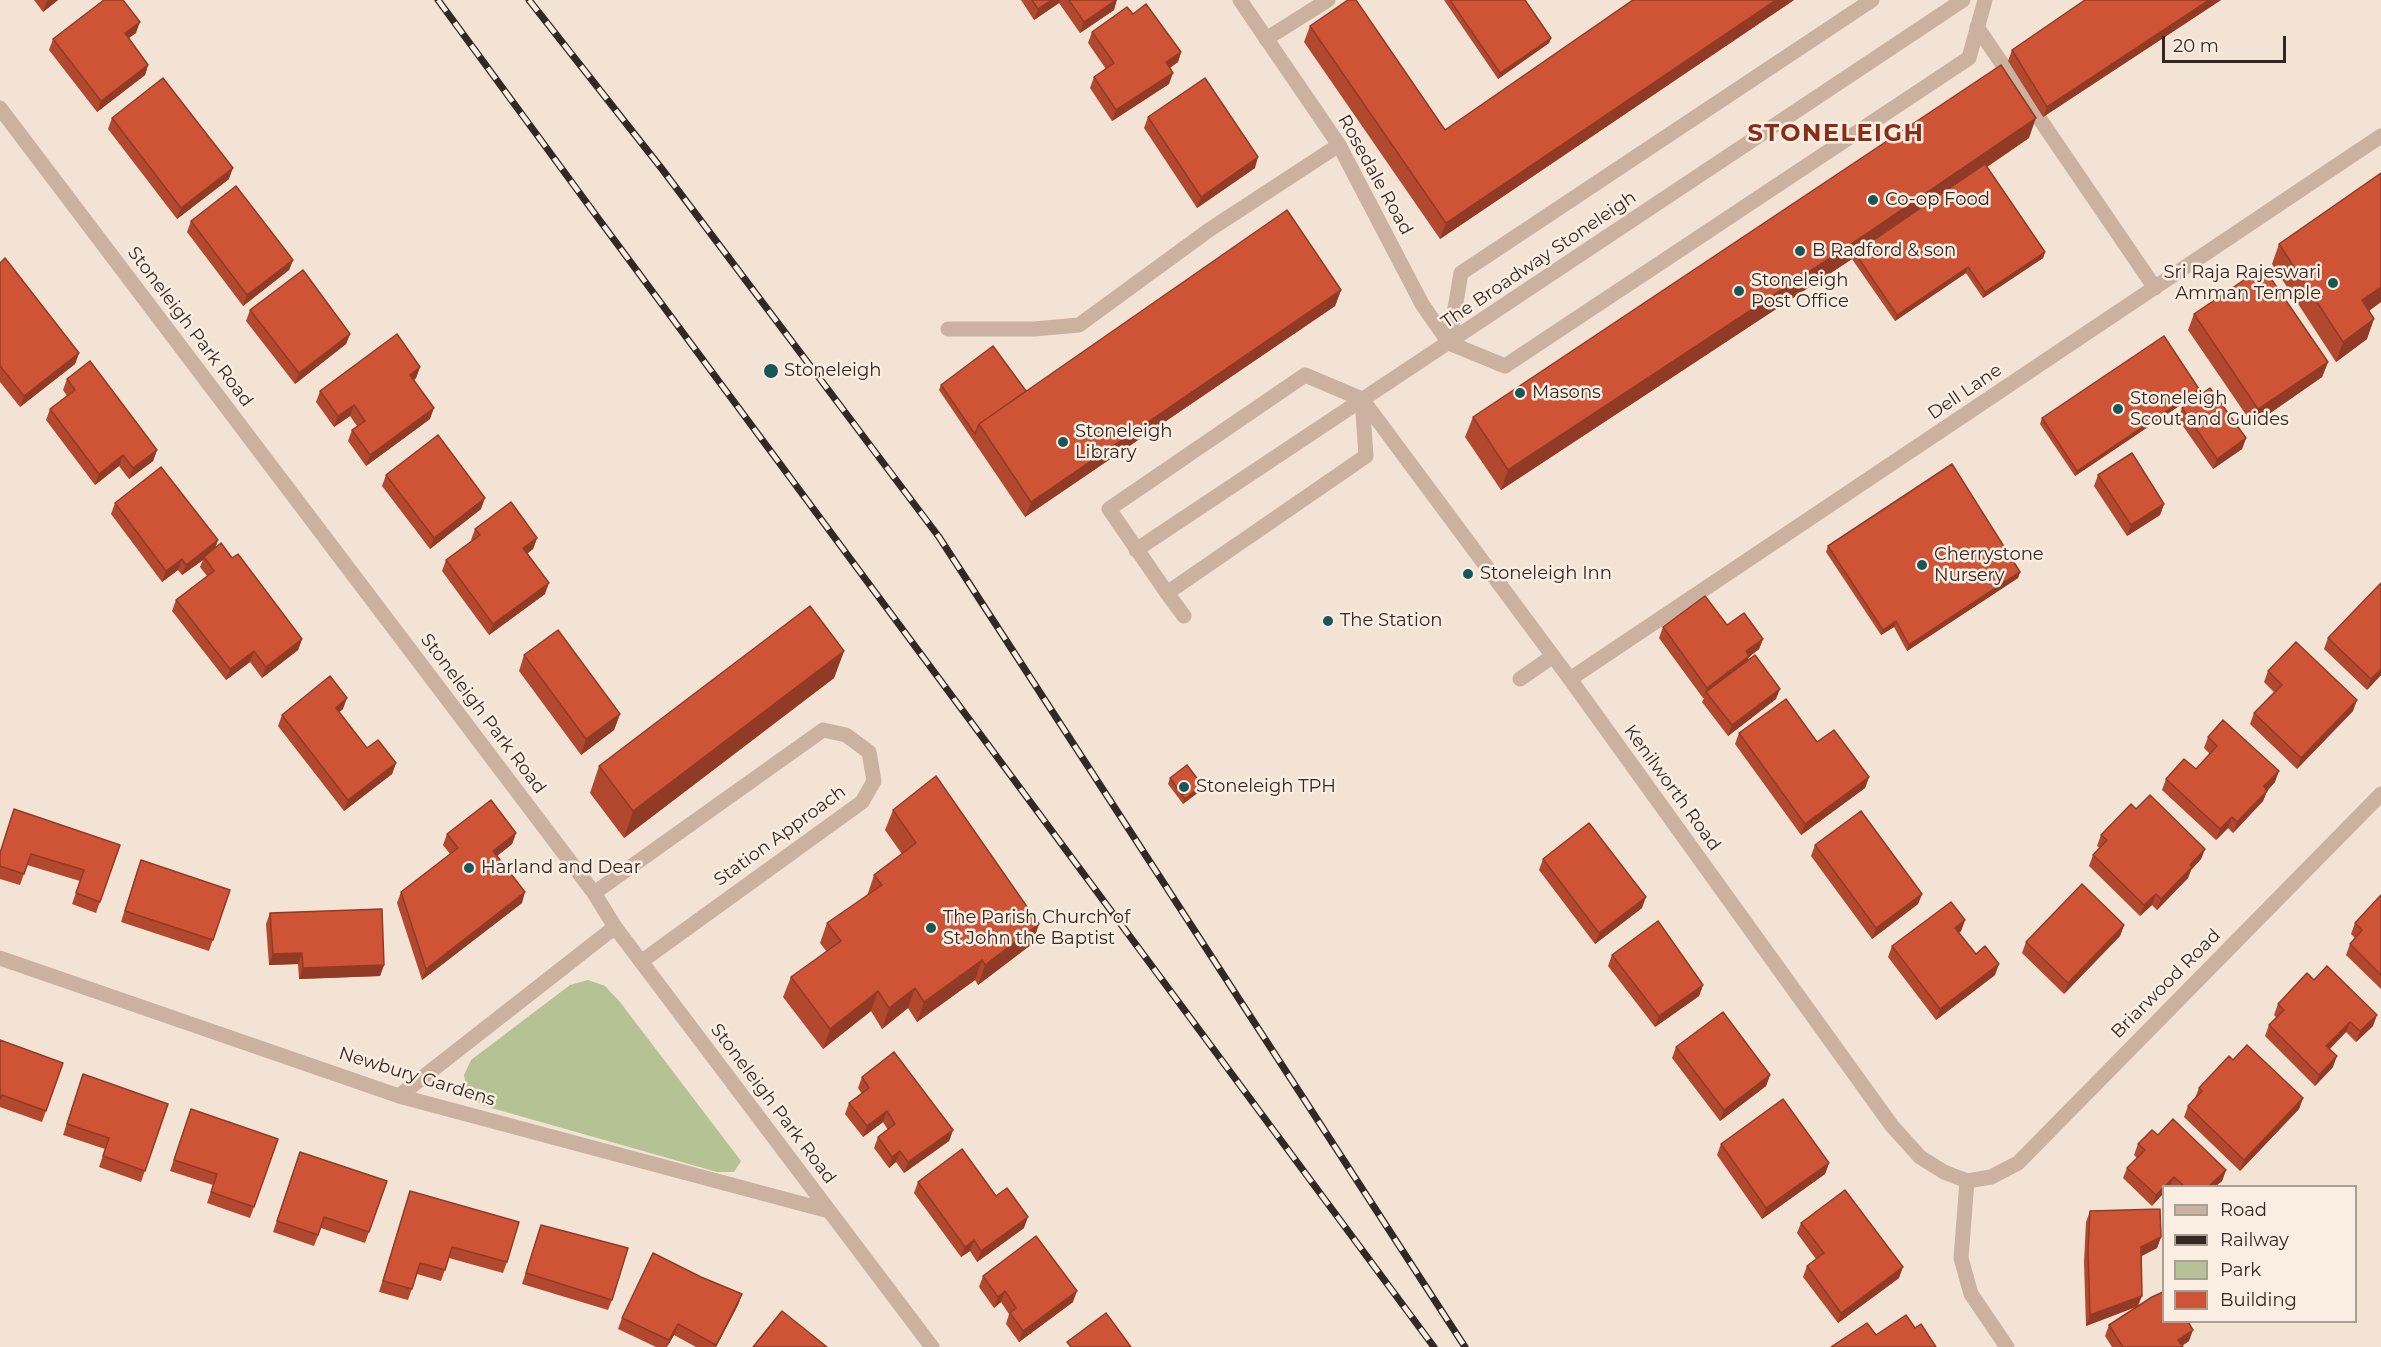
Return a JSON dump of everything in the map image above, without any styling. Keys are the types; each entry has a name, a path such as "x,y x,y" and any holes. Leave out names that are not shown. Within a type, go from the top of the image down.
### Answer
{"street":[{"name":"Rosedale Road","path":"1240,0 1339,145 1422,304 1449,343"},
{"path":"1266,39 1328,0"},
{"path":"1872,0 1461,273 1449,343 1505,366 1969,58 1985,0"},
{"name":"The Broadway Stoneleigh","path":"1136,550 1963,0"},
{"path":"1977,27 2155,288"},
{"name":"Stoneleigh Park Road","path":"0,108 594,893 615,927 932,1347"},
{"name":"Dell Lane","path":"1570,679 2381,136"},
{"path":"948,329 1034,329 1079,324 1209,230 1339,145"},
{"path":"1167,593 1366,456 1362,399 1305,375 1109,508 1136,550 1167,593 1184,616"},
{"name":"Kenilworth Road","path":"1362,399 1570,679 1892,1126 1920,1157 1944,1172 1967,1181"},
{"path":"1520,679 1552,656"},
{"name":"Station Approach","path":"594,893 823,730 846,735 869,752 874,781 862,802 642,961"},
{"name":"Briarwood Road","path":"1967,1181 1991,1177 2018,1163 2381,794"},
{"path":"399,1096 615,927"},
{"name":"Newbury Gardens","path":"0,958 399,1096 829,1211"},
{"path":"1967,1181 1960,1258 1971,1294 2007,1347"}],"green space":[{"path":"588,980 605,986 620,1002 741,1161 734,1172 717,1172 481,1105 467,1091 464,1075 471,1060 570,985"}],"building":[{"path":"104,0 123,0 140,22 125,33 148,65 101,101 53,39"},
{"path":"1032,0 1052,0 1038,9"},
{"path":"1069,0 1116,0 1084,22"},
{"path":"1348,0 1356,0 1445,130 1633,0 1776,0 1446,223 1310,26"},
{"path":"1450,0 1525,0 1551,38 1500,73"},
{"path":"2085,0 2209,0 2047,107 2012,50"},
{"path":"1146,4 1181,52 1166,62 1173,73 1116,110 1094,77 1114,63 1092,32 1127,7 1133,14"},
{"path":"2001,65 2036,118 1860,238 1508,470 1473,417"},
{"path":"163,78 233,168 181,208 112,118"},
{"path":"1205,78 1258,157 1201,197 1148,117"},
{"path":"1985,164 2045,252 1985,292 1968,267 1897,315 1855,253"},
{"name":"Sri Raja Rajeswari Amman Temple","path":"2381,173 2381,287 2362,300 2374,319 2343,342 2279,244"},
{"path":"236,186 293,260 247,295 191,221"},
{"path":"1287,210 1341,290 1031,502 979,424"},
{"path":"5,258 79,353 24,396 0,366 0,263"},
{"path":"2263,267 2328,362 2258,409 2194,314"},
{"path":"303,270 350,334 299,373 250,310"},
{"path":"397,334 420,367 410,375 434,408 370,455 352,430 365,421 354,405 338,416 320,391"},
{"name":"Stoneleigh Scout and Guides","path":"2164,336 2199,389 2077,471 2042,418"},
{"path":"993,346 1026,391 979,424 975,434 941,385"},
{"path":"90,361 157,450 133,468 123,455 99,474 50,409 75,390 67,379"},
{"path":"2210,388 2246,438 2217,459 2182,408"},
{"path":"438,435 485,498 434,538 386,475"},
{"path":"2132,453 2164,504 2131,525 2098,475"},
{"name":"Cherrystone Nursery","path":"1952,464 2020,572 1909,645 1896,621 1883,630 1828,546"},
{"path":"161,467 218,540 186,565 182,559 166,571 115,503"},
{"path":"511,502 537,538 523,548 549,583 493,624 446,560 480,535 475,529"},
{"path":"221,543 232,558 238,554 302,639 266,667 254,651 230,669 176,600 214,571 204,557"},
{"path":"2381,583 2381,669 2371,679 2328,638"},
{"path":"1705,596 1727,625 1744,613 1763,639 1746,651 1749,656 1707,688 1663,627"},
{"path":"810,606 844,651 633,811 599,766"},
{"path":"558,630 620,714 586,739 524,655"},
{"path":"2296,642 2357,700 2301,758 2254,713 2282,685 2268,671"},
{"path":"1755,655 1780,689 1732,725 1706,692"},
{"path":"330,676 347,698 336,708 367,748 378,740 396,763 348,800 282,715"},
{"path":"1786,699 1817,742 1834,730 1869,777 1805,824 1739,733"},
{"path":"2223,720 2279,771 2264,786 2267,791 2237,822 2232,817 2220,829 2166,779 2184,759 2196,769 2217,746 2208,737"},
{"name":"Stoneleigh TPH","path":"1187,765 1202,785 1185,799 1170,778"},
{"name":"The Parish Church of St John the Baptist","path":"936,776 1039,924 985,965 982,960 924,1002 915,988 889,1008 878,991 830,1029 791,977 841,941 827,923 882,885 874,875 916,843 893,810"},
{"path":"2150,795 2205,849 2190,865 2192,867 2161,899 2156,894 2144,905 2093,855 2107,840 2101,835 2131,804 2136,809"},
{"path":"491,800 516,833 493,851 525,892 426,969 401,892 458,848 447,834"},
{"path":"14,809 120,845 100,902 76,893 84,870 31,854 24,874 0,866 0,853"},
{"path":"1861,811 1922,894 1876,928 1815,845"},
{"path":"1589,823 1646,897 1599,933 1543,859"},
{"path":"141,860 230,890 213,940 125,911"},
{"path":"2082,884 2124,925 2068,983 2026,942"},
{"path":"2381,895 2381,975 2350,944 2362,930 2355,923"},
{"path":"1951,902 1965,920 1955,928 1976,954 1985,946 1999,964 1940,1009 1892,946"},
{"path":"382,909 384,965 303,968 302,953 273,954 270,913"},
{"path":"1658,921 1703,985 1659,1016 1612,955"},
{"path":"2327,966 2377,1015 2360,1031 2350,1022 2326,1046 2337,1056 2319,1075 2269,1025 2284,1010 2278,1004 2307,973 2314,980"},
{"path":"1723,1012 1770,1075 1724,1110 1676,1047"},
{"path":"0,1040 63,1063 46,1111 2,1095 0,1099"},
{"path":"2247,1045 2303,1098 2244,1160 2188,1106 2202,1091 2199,1088 2229,1056 2233,1060"},
{"path":"894,1052 953,1130 908,1162 900,1151 892,1157 878,1137 895,1124 887,1111 867,1126 849,1103 869,1088 862,1077"},
{"path":"83,1074 168,1104 145,1171 103,1156 109,1138 67,1124"},
{"path":"1783,1099 1829,1163 1766,1208 1721,1144"},
{"path":"191,1109 278,1139 254,1207 211,1192 217,1174 174,1160"},
{"path":"2173,1119 2226,1170 2210,1185 2183,1185 2174,1177 2166,1185 2162,1185 2162,1189 2156,1195 2127,1168 2145,1150 2138,1144 2152,1130 2158,1135"},
{"path":"962,1149 996,1196 1007,1188 1028,1217 981,1251 974,1240 965,1247 918,1182"},
{"path":"300,1152 387,1181 369,1232 324,1217 318,1235 277,1221"},
{"path":"1845,1190 1903,1267 1841,1313 1807,1266 1824,1253 1801,1223"},
{"path":"410,1191 519,1222 507,1262 452,1247 445,1270 420,1263 412,1289 383,1281"},
{"path":"2160,1209 2161,1237 2141,1247 2142,1296 2090,1315 2088,1251 2090,1211"},
{"path":"541,1225 628,1248 612,1300 526,1273"},
{"path":"1036,1236 1077,1291 1023,1331 1010,1313 1016,1308 1005,1291 998,1297 983,1276"},
{"path":"653,1253 742,1294 716,1345 678,1324 669,1340 622,1318"},
{"path":"2162,1292 2162,1323 2189,1323 2193,1330 2178,1340 2183,1347 2123,1347 2109,1325"},
{"path":"782,1311 827,1347 753,1347"},
{"path":"1106,1313 1131,1347 1071,1347 1067,1342"},
{"path":"1906,1315 1915,1328 1921,1324 1936,1347 1831,1347 1867,1323 1876,1335"}],"railway":[{"path":"438,0 1434,1347"},
{"path":"529,0 662,169 939,537 1465,1347"}],"place":[{"name":"Co-op Food","path":"1873,200"},
{"name":"B Radford & son","path":"1800,251"},
{"name":"Sri Raja Rajeswari Amman Temple","path":"2333,283"},
{"name":"Stoneleigh Post Office","path":"1739,291"},
{"name":"Stoneleigh","path":"771,371"},
{"name":"Masons","path":"1520,393"},
{"name":"Stoneleigh Scout and Guides","path":"2118,409"},
{"name":"Stoneleigh Library","path":"1063,442"},
{"name":"Cherrystone Nursery","path":"1922,565"},
{"name":"Stoneleigh Inn","path":"1468,574"},
{"name":"The Station","path":"1328,621"},
{"name":"Stoneleigh TPH","path":"1184,787"},
{"name":"Harland and Dear","path":"469,868"},
{"name":"The Parish Church of St John the Baptist","path":"931,928"}],"district":[{"name":"STONELEIGH","path":"1836,134"}]}
